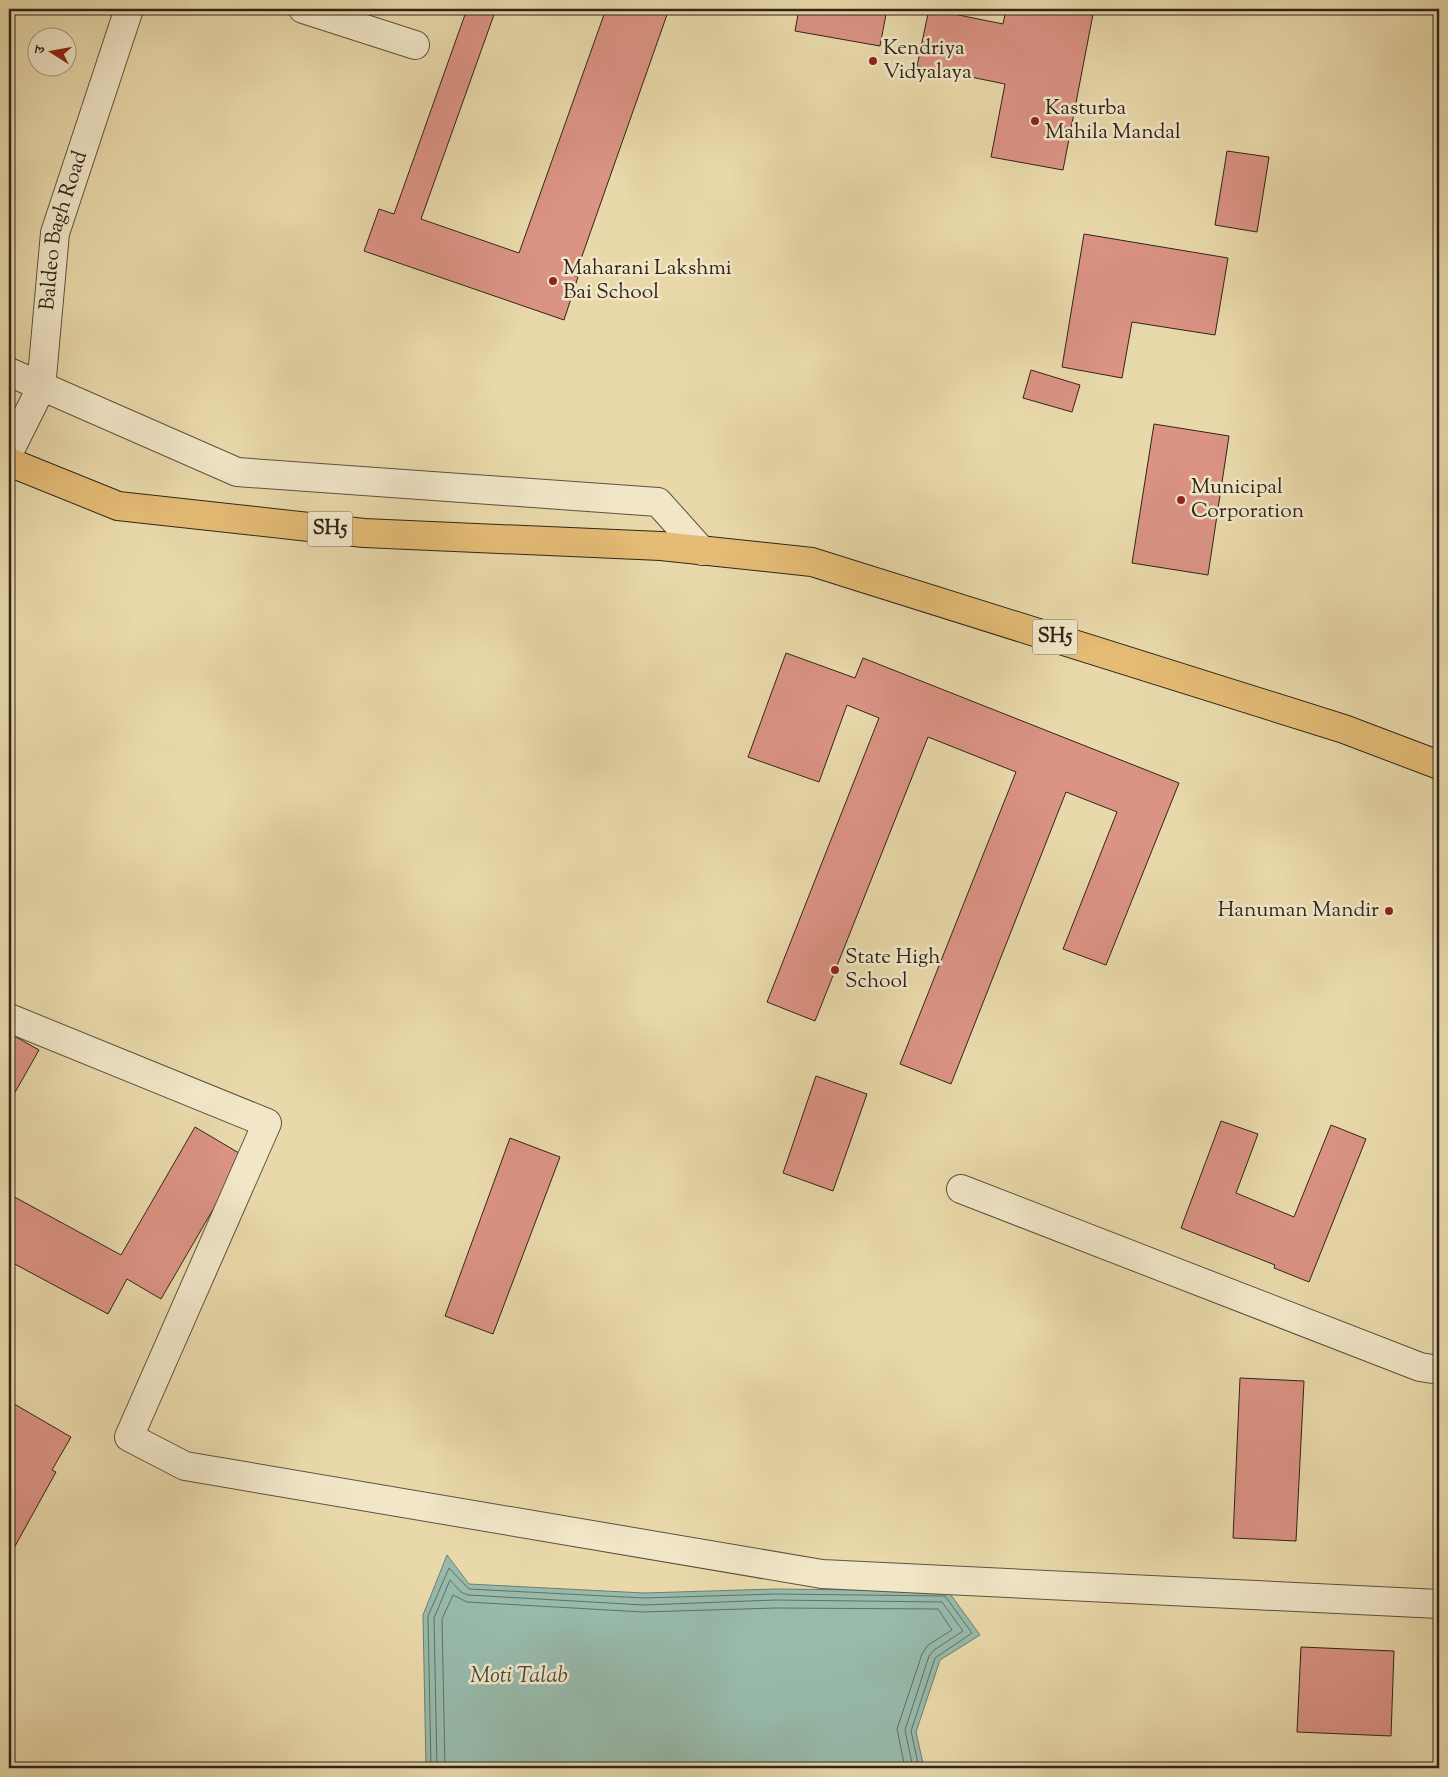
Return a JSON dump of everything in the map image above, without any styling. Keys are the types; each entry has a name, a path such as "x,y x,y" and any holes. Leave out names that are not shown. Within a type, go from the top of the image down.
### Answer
{"main road":[{"name":"SH5","path":"9,462 118,506 364,533 661,546 812,562 1335,726 1439,765"}],"street":[{"name":"Baldeo Bagh Road","path":"9,452 41,388 55,234 129,9"},
{"path":"303,9 415,45"},
{"path":"9,372 41,388 237,472 658,502 702,551"},
{"path":"9,1018 267,1123 129,1437 185,1466 822,1574 1439,1604"},
{"path":"961,1189 1420,1367 1439,1370"}],"water":[{"name":"Moti Talab","path":"447,1555 469,1584 644,1593 776,1589 948,1591 980,1635 940,1660 916,1732 924,1768 426,1768 423,1615"}],"building":[{"path":"467,9 496,9 421,219 519,253 606,9 669,9 575,276 578,277 564,320 364,251 379,209 394,214"},
{"path":"799,9 887,9 880,46 795,31"},
{"name":"Kasturba Mahila Mandal","path":"929,9 1003,24 1006,9 1094,9 1063,170 991,157 1005,84 917,66"},
{"path":"1227,151 1269,157 1257,232 1215,225"},
{"path":"1084,234 1228,258 1215,335 1132,322 1122,378 1062,367"},
{"path":"1031,370 1080,385 1072,412 1023,398"},
{"name":"Municipal Corporation","path":"1154,424 1229,436 1208,575 1132,563"},
{"path":"786,653 855,678 863,658 1179,783 1106,965 1063,949 1117,812 1066,792 951,1084 900,1064 1016,772 928,737 815,1021 767,1002 879,718 847,705 819,782 748,757"},
{"path":"9,1033 39,1050 9,1103"},
{"path":"816,1076 867,1094 833,1191 783,1173"},
{"path":"1221,1121 1258,1134 1236,1193 1294,1217 1331,1125 1366,1139 1309,1282 1274,1268 1275,1265 1181,1228"},
{"path":"195,1127 244,1156 161,1299 127,1279 108,1314 9,1261 9,1194 121,1255"},
{"path":"510,1138 560,1157 493,1334 445,1316"},
{"path":"1240,1378 1304,1381 1296,1541 1233,1538"},
{"path":"9,1401 71,1437 52,1470 56,1472 9,1557"},
{"path":"1301,1647 1394,1651 1391,1736 1297,1732"}],"place":[{"name":"Kendriya Vidyalaya","path":"873,61"},
{"name":"Kasturba Mahila Mandal","path":"1035,121"},
{"name":"Maharani Lakshmi Bai School","path":"553,281"},
{"name":"Municipal Corporation","path":"1181,500"},
{"name":"Hanuman Mandir","path":"1389,911"},
{"name":"State High School","path":"835,970"}]}
